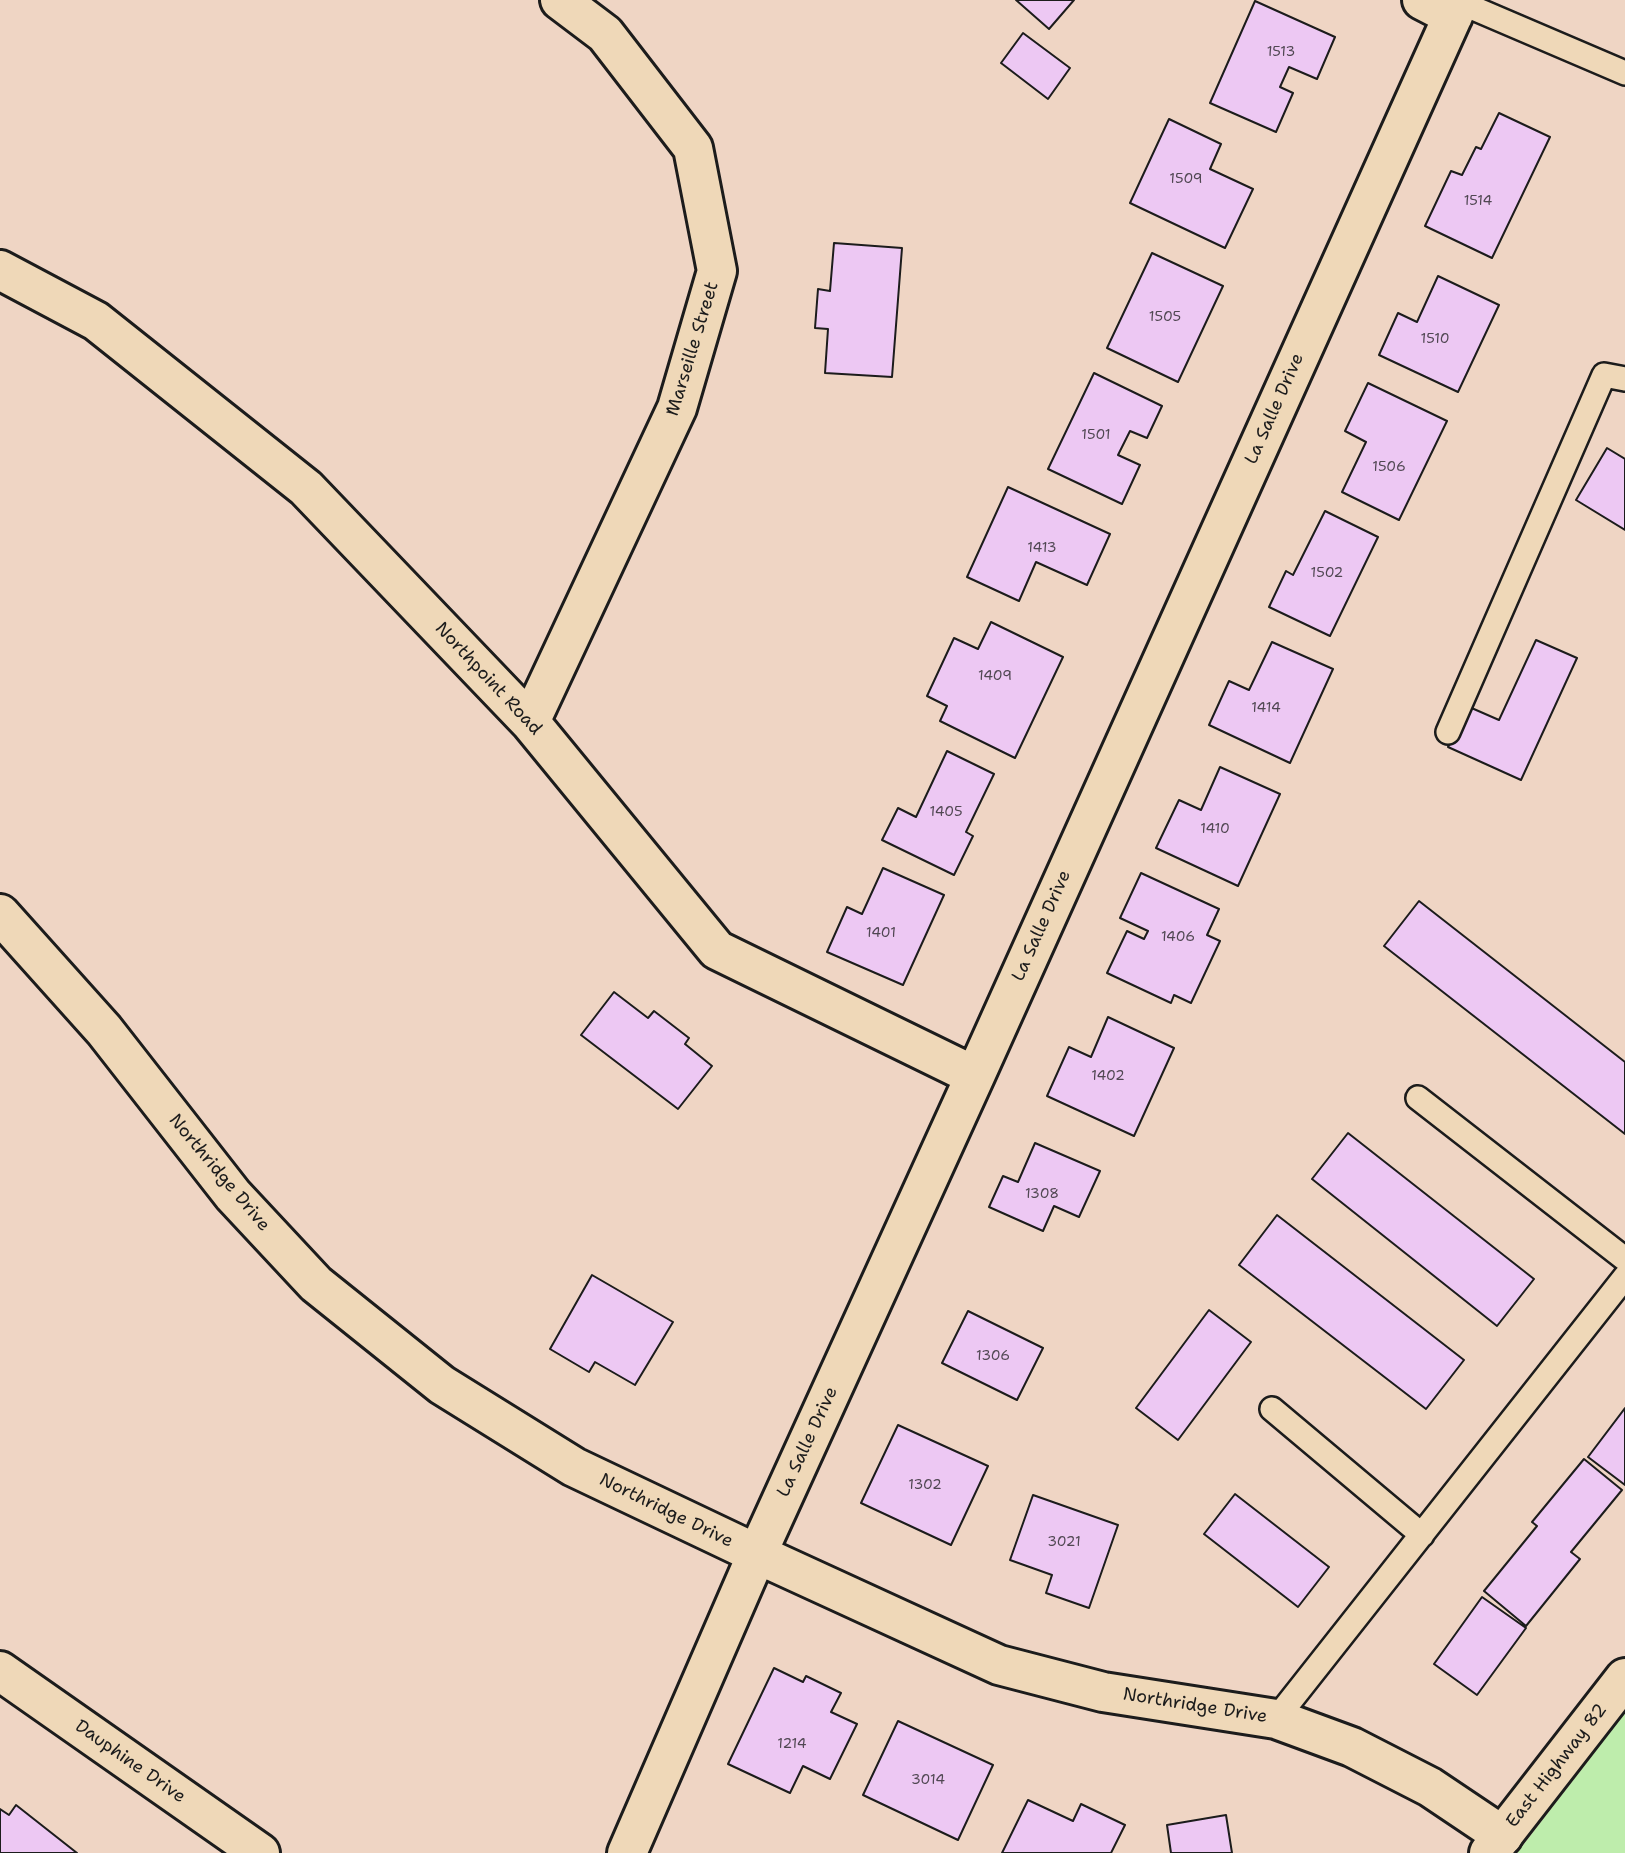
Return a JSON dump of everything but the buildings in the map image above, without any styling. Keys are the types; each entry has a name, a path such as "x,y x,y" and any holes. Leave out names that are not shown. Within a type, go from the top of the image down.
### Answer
{"street":[{"name":"Marseille Street","path":"530,722 677,408 718,271 693,148 605,34 560,0"},
{"name":"La Salle Drive","path":"626,1853 757,1554 975,1076 1449,4"},
{"name":"Northpoint Road","path":"0,270 96,321 306,488 530,722 717,950 975,1076"},
{"name":"Northridge Drive","path":"0,914 104,1030 233,1195 316,1284 442,1385 563,1460 757,1554 999,1665 1102,1692 1276,1719 1352,1747 1418,1781 1496,1844"},
{"name":"Dauphine Drive","path":"0,1671 260,1853"},
{"name":"East Highway 82","path":"1496,1844 1625,1678"}],"lane":[{"path":"1449,4 1625,73"},
{"path":"1448,732 1604,375 1625,379"},
{"path":"1418,1098 1625,1259"},
{"path":"1276,1719 1625,1278"},
{"path":"1272,1409 1422,1535"}],"green space":[{"path":"1625,1713 1625,1853 1517,1853"}]}
